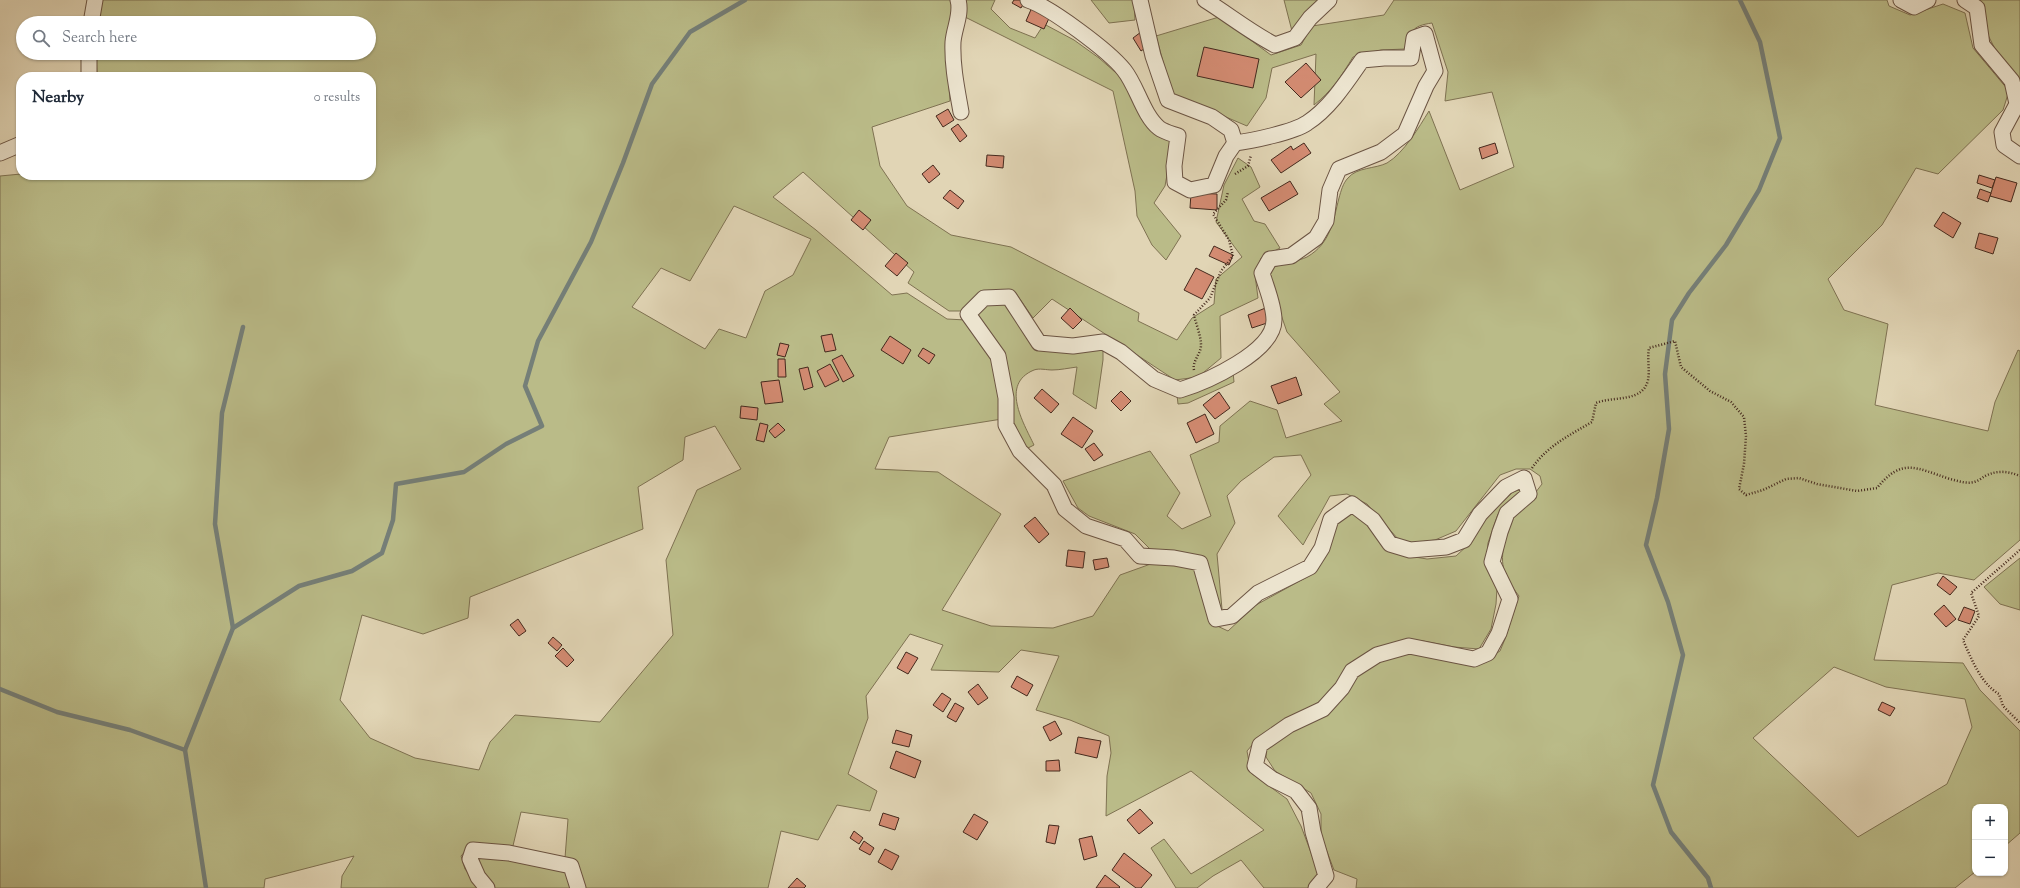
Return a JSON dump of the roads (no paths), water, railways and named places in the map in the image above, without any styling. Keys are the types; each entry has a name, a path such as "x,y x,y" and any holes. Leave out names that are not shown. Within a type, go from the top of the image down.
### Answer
{"street":[{"path":"92,16 95,0"},
{"path":"958,0 960,7 953,41 953,64 961,112"},
{"path":"1028,0 1039,4 1107,53 1125,70 1150,117 1159,128 1178,136 1174,166 1175,182 1190,190 1214,185 1226,156 1235,143 1254,141 1306,124 1329,104 1362,60 1411,58 1414,38 1425,34 1435,71 1426,86 1404,134 1381,152 1339,169 1330,190 1326,221 1316,238 1291,256 1270,260 1262,273 1274,321 1266,342 1241,362 1208,380 1180,390 1154,379 1120,352 1103,342 1072,346 1039,343 1009,297 984,298 968,314 998,356 1006,398 1006,425 1020,451 1054,485 1065,509 1086,526 1125,539 1140,556 1174,558 1200,563 1216,619 1232,616 1258,593 1310,567 1322,548 1331,519 1352,504 1373,520 1390,544 1410,550 1446,547 1464,540 1485,508 1506,487 1524,478 1529,494 1507,513 1492,562 1510,599 1499,633 1488,653 1474,659 1409,646 1376,655 1352,671 1342,688 1323,709 1289,726 1260,744 1256,766 1272,779 1296,791 1309,808 1313,832 1326,876 1316,888"},
{"path":"1140,0 1153,56 1168,100 1212,117 1231,130 1235,143"},
{"path":"1205,0 1231,16 1252,33 1275,45 1295,38 1310,18 1329,0"},
{"path":"1901,0 1914,7 1928,0"},
{"path":"1965,0 1978,8 1982,45 2012,81 2016,104 2002,132 2004,145 2020,156"},
{"path":"89,60 89,72"},
{"path":"0,152 16,146"},
{"path":"487,888 478,877 470,859 473,850 509,853 571,866 578,888"}],"waterway":[{"path":"233,628 299,586 352,571 382,553 393,520 396,484 464,472 506,444 542,426 525,386 538,341 591,242 623,163 652,84 690,32 745,0"},
{"path":"1711,888 1708,878 1671,832 1653,785 1683,655 1668,602 1646,545 1657,498 1669,429 1665,374 1672,320 1689,293 1726,245 1759,190 1780,138 1760,42 1740,0"},
{"path":"206,888 185,750 233,628 215,524 222,413 243,327"},
{"path":"0,689 57,712 130,730 185,750"}]}
